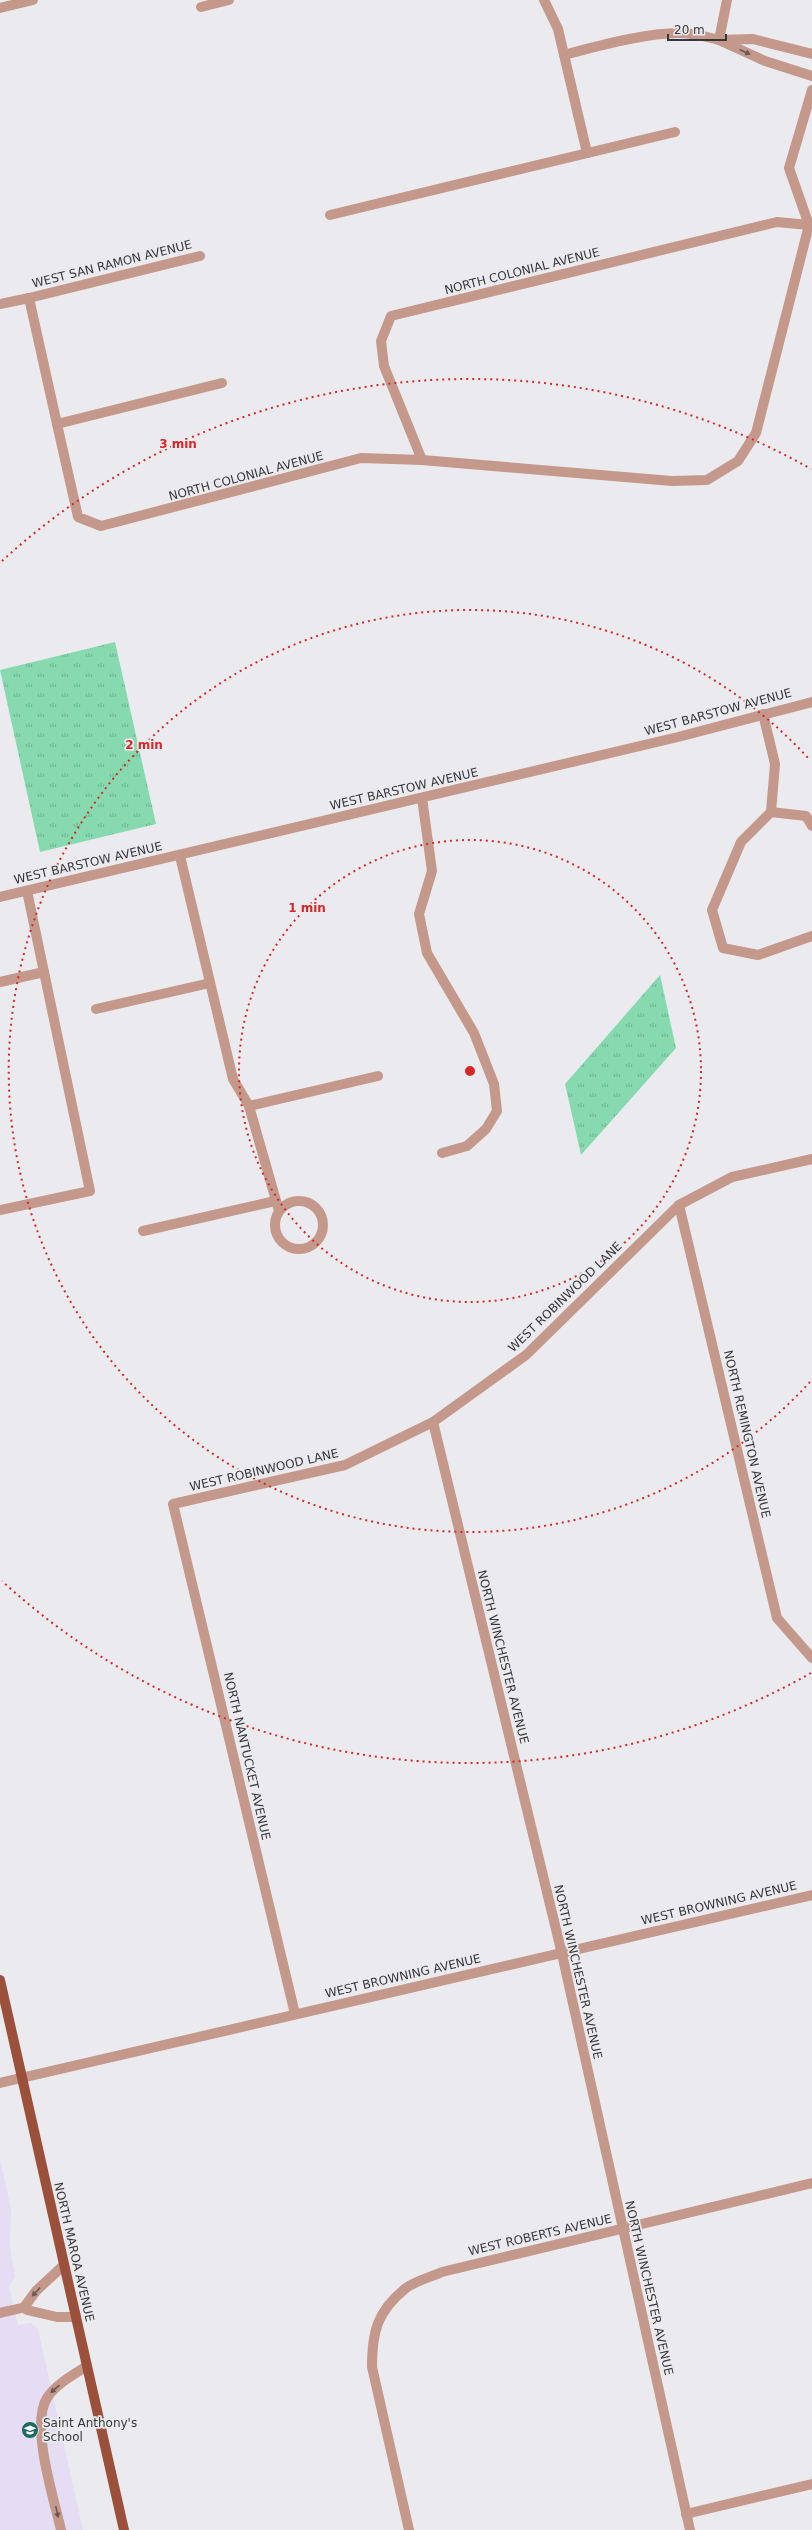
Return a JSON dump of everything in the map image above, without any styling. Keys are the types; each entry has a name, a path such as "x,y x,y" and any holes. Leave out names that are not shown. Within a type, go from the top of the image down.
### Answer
{"main road":[{"name":"NORTH MAROA AVENUE","path":"0,1980 124,2530"}],"street":[{"path":"0,8 32,0"},
{"path":"201,7 229,0"},
{"path":"544,0 558,28 587,153"},
{"path":"719,40 727,0"},
{"path":"564,54 599,45 667,34 691,34 719,40 753,40 812,54"},
{"path":"719,40 764,61 812,76"},
{"path":"809,225 790,168 812,90"},
{"path":"330,215 675,132"},
{"name":"NORTH COLONIAL AVENUE","path":"78,517 101,526 361,458 422,460 672,480 707,480 738,460 756,433 809,225 777,222 392,316 381,341 384,366 422,460"},
{"name":"WEST SAN RAMON AVENUE","path":"0,304 200,256"},
{"name":"WEST SAN RAMON AVENUE","path":"29,298 78,517"},
{"path":"57,424 222,383"},
{"name":"WEST BARSTOW AVENUE","path":"0,897 180,856 678,737 812,702"},
{"path":"763,714 776,764 771,812 741,842 712,910 723,948 758,955 812,936"},
{"path":"422,798 432,871 419,914 427,954 474,1033 494,1084 497,1111 486,1129 467,1146 442,1153"},
{"path":"771,812 806,816 812,826"},
{"path":"143,1231 277,1206 300,1200 315,1206 323,1219 322,1235 317,1241 303,1249 287,1246 276,1234 277,1206 249,1106 233,1079 180,856"},
{"path":"0,1210 90,1191 28,891"},
{"path":"0,982 44,972"},
{"path":"96,1009 210,983"},
{"path":"249,1106 378,1076"},
{"name":"WEST ROBINWOOD LANE","path":"173,1504 345,1465 433,1422 526,1355 679,1205 732,1177 812,1159"},
{"name":"NORTH REMINGTON AVENUE","path":"679,1205 777,1618 812,1658"},
{"name":"NORTH WINCHESTER AVENUE","path":"433,1422 562,1954 690,2530"},
{"name":"NORTH NANTUCKET AVENUE","path":"173,1504 295,2014"},
{"name":"WEST BROWNING AVENUE","path":"0,2082 562,1954 812,1895"},
{"name":"WEST ROBERTS AVENUE","path":"409,2530 372,2367 372,2340 380,2316 406,2287 442,2272 812,2183"},
{"path":"0,2313 26,2307 36,2291 64,2265"},
{"path":"26,2307 27,2310 36,2314 76,2317"},
{"path":"61,2530 41,2441 40,2420 46,2400 53,2390 87,2366"},
{"path":"686,2514 812,2484"}],"shaded area":[{"name":"Saint Anthony's School","path":"0,2158 11,2209 10,2246 15,2277 9,2286 18,2325 31,2323 38,2329 83,2530 0,2530"}],"green space":[{"path":"115,642 156,824 40,852 0,670"},
{"path":"660,975 676,1048 581,1155 565,1084"}],"place":[{"name":"Saint Anthony's School","path":"30,2430"}]}
